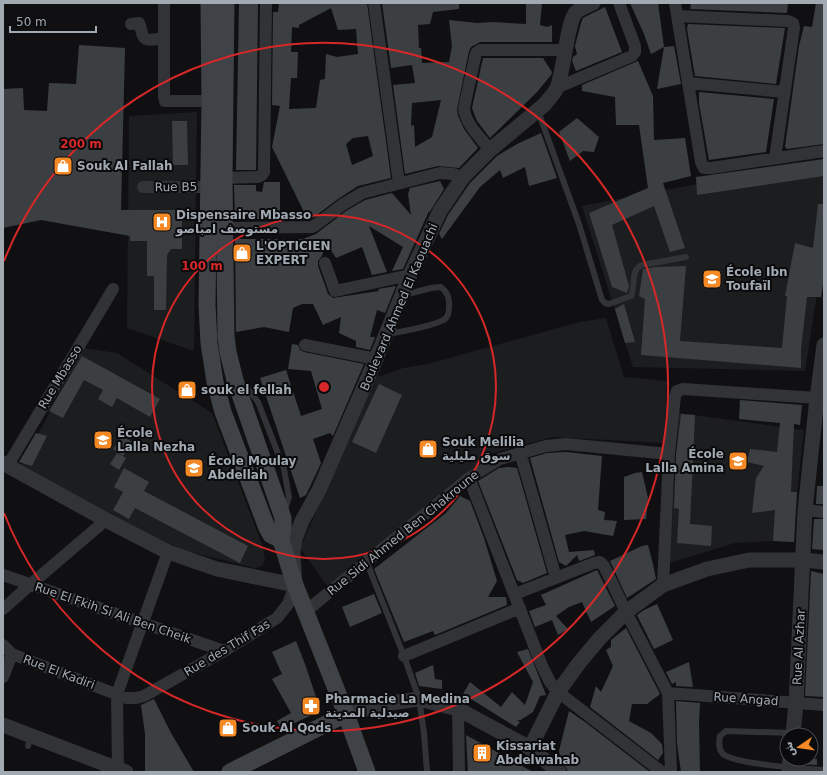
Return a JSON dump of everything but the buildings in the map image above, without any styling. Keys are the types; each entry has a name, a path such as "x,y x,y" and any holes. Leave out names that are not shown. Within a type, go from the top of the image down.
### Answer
{"main road":[{"path":"209,3 210,101 207,321 211,360 223,412 267,528 271,535 280,540"},
{"path":"226,3 224,228 226,336 228,352 235,380 283,518 284,527 280,540 295,586 368,772"},
{"path":"230,772 346,714"}],"street":[{"path":"164,3 165,101 210,101"},
{"path":"224,178 258,176 262,175 264,172 266,3"},
{"path":"374,3 399,183"},
{"name":"Boulevard Ahmed El Kaouachi","path":"295,586 293,552 295,539 302,521 319,490 376,359 410,275 440,211 463,177 490,150 538,110 551,97 556,88 572,21 576,13 593,3"},
{"path":"556,88 632,56 635,52 635,46 619,3"},
{"path":"675,3 701,162 704,168 824,151"},
{"path":"677,16 788,21 793,23 794,28 775,158"},
{"path":"131,24 139,23 144,39 164,38"},
{"path":"490,150 468,122 464,113 476,53 480,50 566,50"},
{"path":"688,83 785,92"},
{"path":"224,228 312,227 356,196 440,173 453,174 463,177"},
{"name":"Rue B5","path":"143,187 209,187"},
{"path":"325,263 335,291 410,275"},
{"name":"Rue Mbasso","path":"5,464 113,289"},
{"path":"305,345 376,359"},
{"name":"Rue Al Azhar","path":"794,727 805,510 820,393 824,345"},
{"path":"664,585 669,454 675,396 677,391 683,389 820,393"},
{"name":"Rue Sidi Ahmed Ben Chakroune","path":"305,612 367,563 469,478 493,463 520,452 546,446 566,444 669,454"},
{"path":"520,452 556,578"},
{"path":"5,464 106,520 168,552 217,569 295,586"},
{"path":"469,478 542,666 550,682 558,692 662,772"},
{"path":"805,510 824,512"},
{"path":"3,609 30,584 106,520"},
{"path":"3,725 30,741 121,771 118,694 168,552"},
{"path":"530,748 558,692 579,663 600,638 626,612 664,585 707,569 735,562 749,560 803,560 824,562"},
{"path":"515,594 594,563 600,562 604,566 668,694 670,772"},
{"name":"Rue El Fkih Si Ali Ben Cheik","path":"3,575 224,651"},
{"name":"Rue des Thif Fas","path":"144,696 224,651 277,618 288,604 295,586"},
{"path":"404,656 520,608"},
{"name":"Rue El Kadiri","path":"3,645 12,654 126,698 144,696"},
{"path":"3,678 12,654"},
{"name":"Rue Angad","path":"668,694 824,705"},
{"path":"346,714 390,703 418,700 458,708 530,748 559,772"},
{"path":"458,708 459,772"}],"lane":[{"path":"538,110 579,224 602,300 605,303 610,304 631,296 634,286 635,270 642,264 686,257"},
{"path":"386,335 435,324 446,318 449,312 450,303 447,292 441,287 402,295"},
{"path":"367,563 404,656 418,700 424,733 427,772"},
{"path":"779,733 726,731 720,736 719,745 722,753 730,759 779,765"},
{"path":"798,767 824,770"}],"shaded area":[{"name":"Dispensaire Mbasso مستوصف امباصو","path":"197,112 194,351 127,328 129,116"},
{"name":"École Ibn Toufaïl","path":"824,160 824,249 805,371 633,367 582,206"},
{"name":"Souk Melilia سوق مليلية","path":"606,318 624,377 667,381 664,443 552,437 490,454 328,587 300,548 375,378 403,368 427,364 580,322"},
{"path":"83,348 117,353 212,413 263,547 265,560 262,566 255,568 183,550 122,522 22,465"},
{"name":"École Lalla Amina","path":"679,413 804,430 797,492 794,542 773,541 735,543 669,563"}],"place":[{"name":"Souk Al Fallah","path":"63,166"},
{"name":"Dispensaire Mbasso مستوصف امباصو","path":"162,222"},
{"name":"L'OPTICIEN EXPERT","path":"242,253"},
{"name":"École Ibn Toufaïl","path":"712,279"},
{"name":"souk el fellah","path":"187,390"},
{"name":"École Lalla Nezha","path":"103,440"},
{"name":"Souk Melilia سوق مليلية","path":"428,449"},
{"name":"École Lalla Amina","path":"738,461"},
{"name":"École Moulay Abdellah","path":"194,468"},
{"name":"Pharmacie La Medina صيدلية المدينة","path":"311,706"},
{"name":"Souk Al Qods","path":"228,728"},
{"name":"Kissariat Abdelwahab","path":"482,753"}]}
